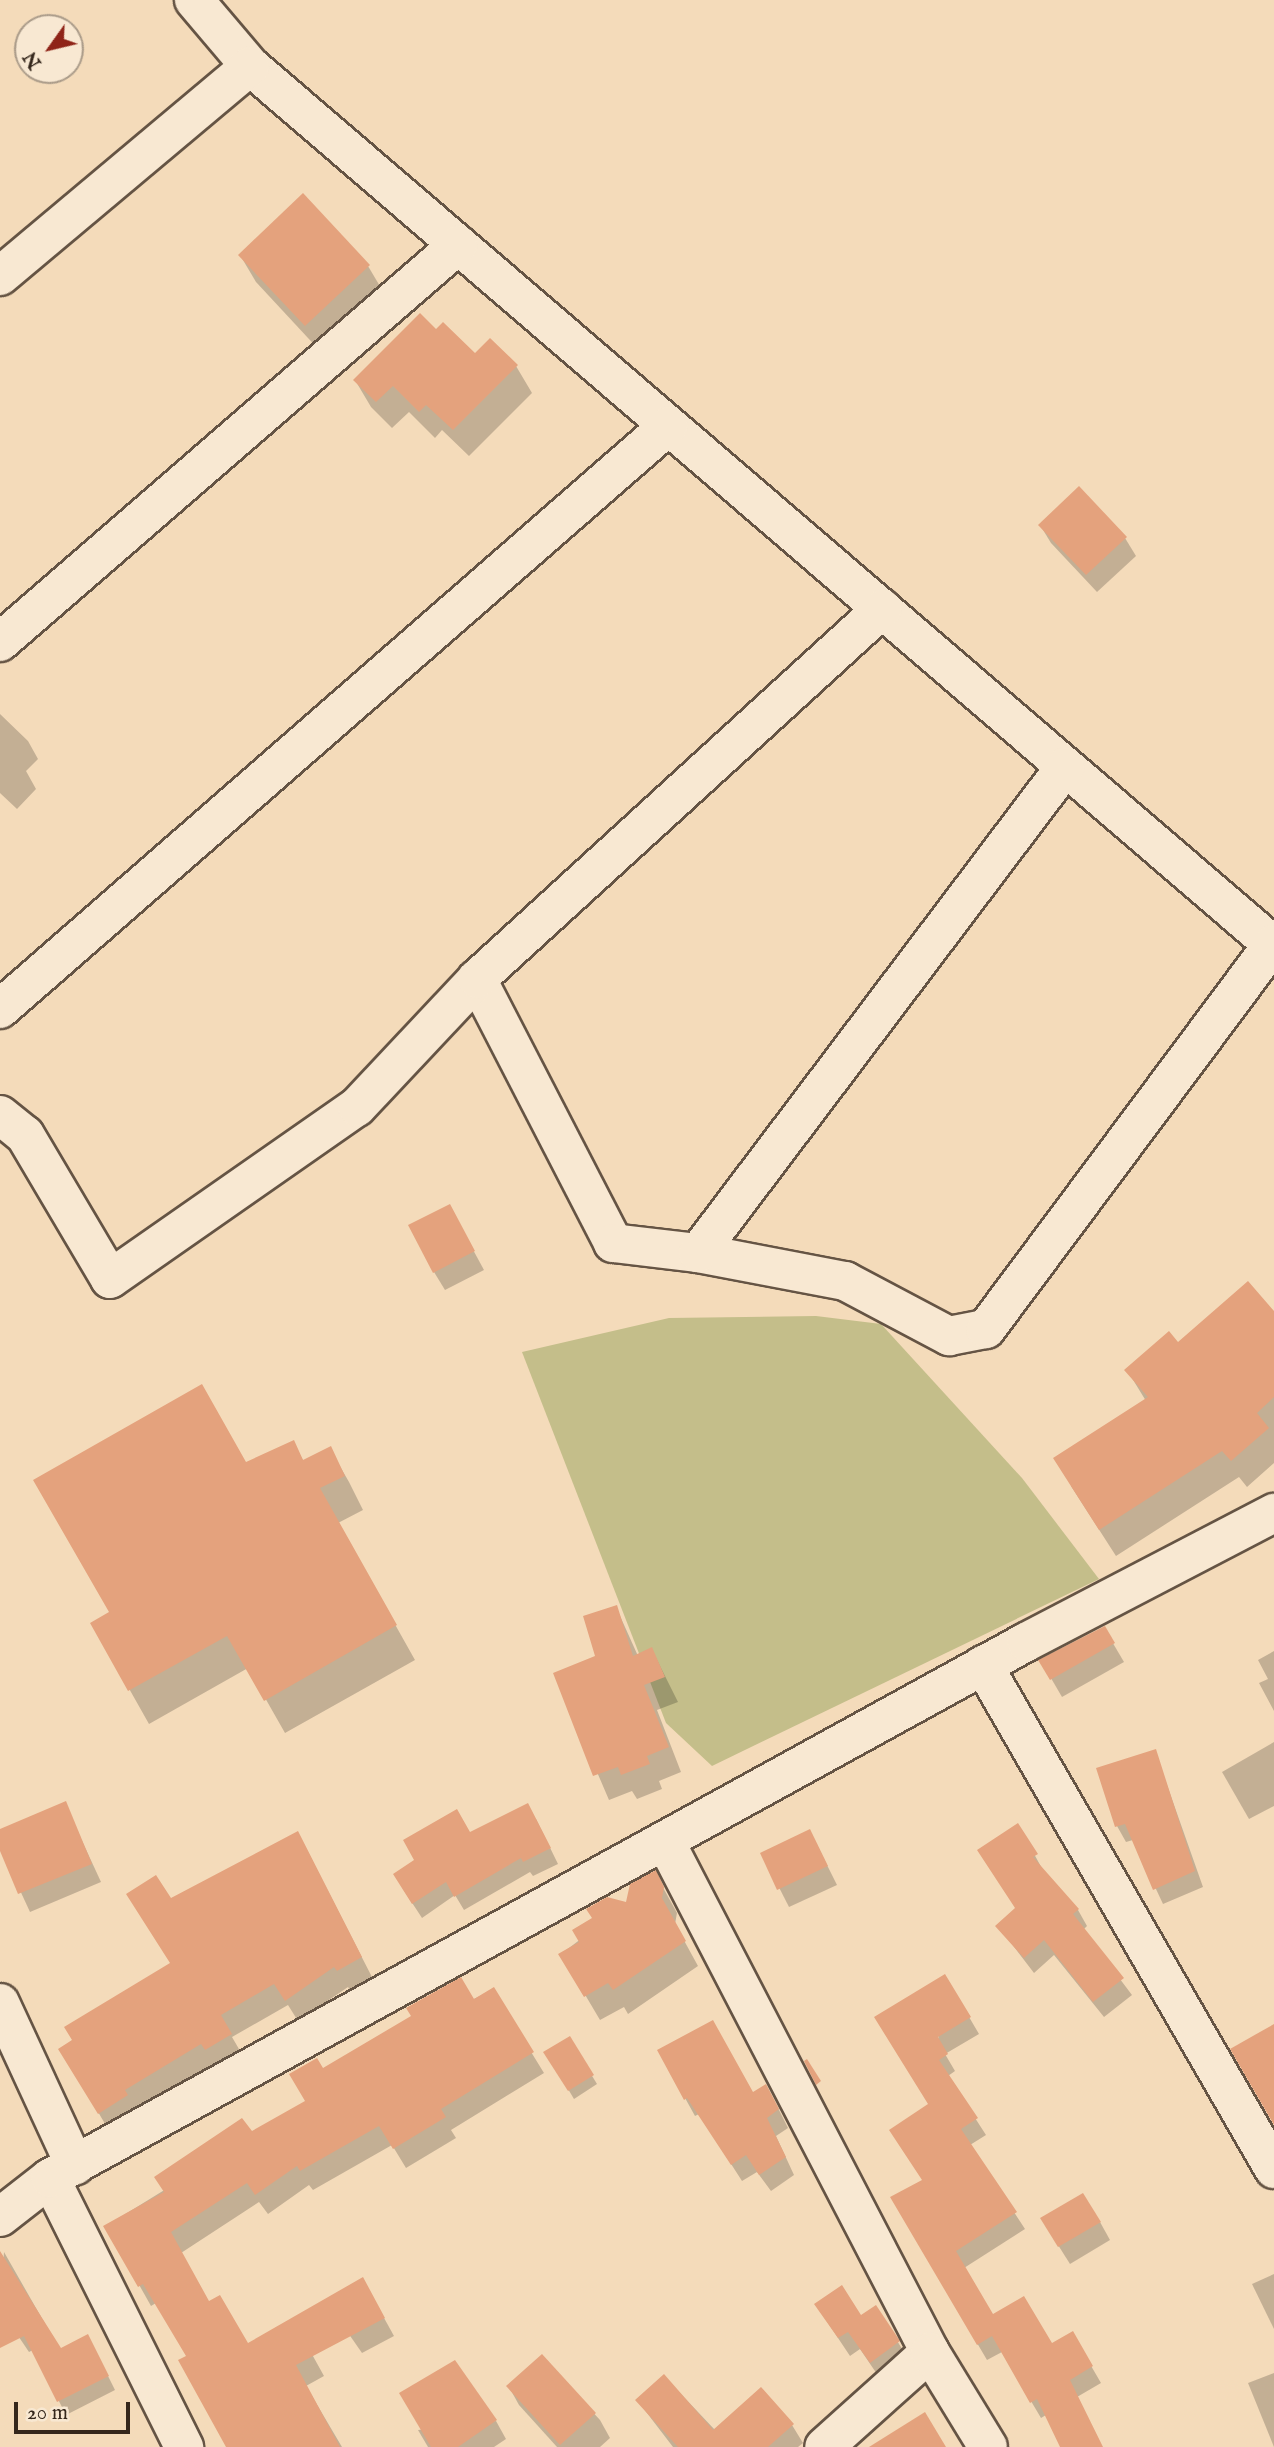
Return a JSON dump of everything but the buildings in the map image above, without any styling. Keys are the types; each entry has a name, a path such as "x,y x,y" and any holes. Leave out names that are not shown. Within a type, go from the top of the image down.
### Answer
{"street":[{"path":"194,0 250,66 1273,946 986,1329 949,1336 845,1281 698,1253 613,1243 477,979"},
{"path":"0,276 250,66"},
{"path":"0,642 458,245"},
{"path":"0,1009 668,426"},
{"path":"0,1115 25,1135 110,1279 357,1107 477,979 882,609"},
{"path":"698,1253 1065,767"},
{"path":"0,2217 63,2171 666,1843 983,1665 1274,1513"},
{"path":"983,1665 1274,2169"},
{"path":"666,1843 930,2352 988,2447"},
{"path":"0,2003 63,2171 184,2447"},
{"path":"824,2447 930,2352"}],"shaded area":[{"path":"816,1316 881,1324 1022,1478 1099,1579 712,1766 666,1723 522,1352 669,1318"}]}
